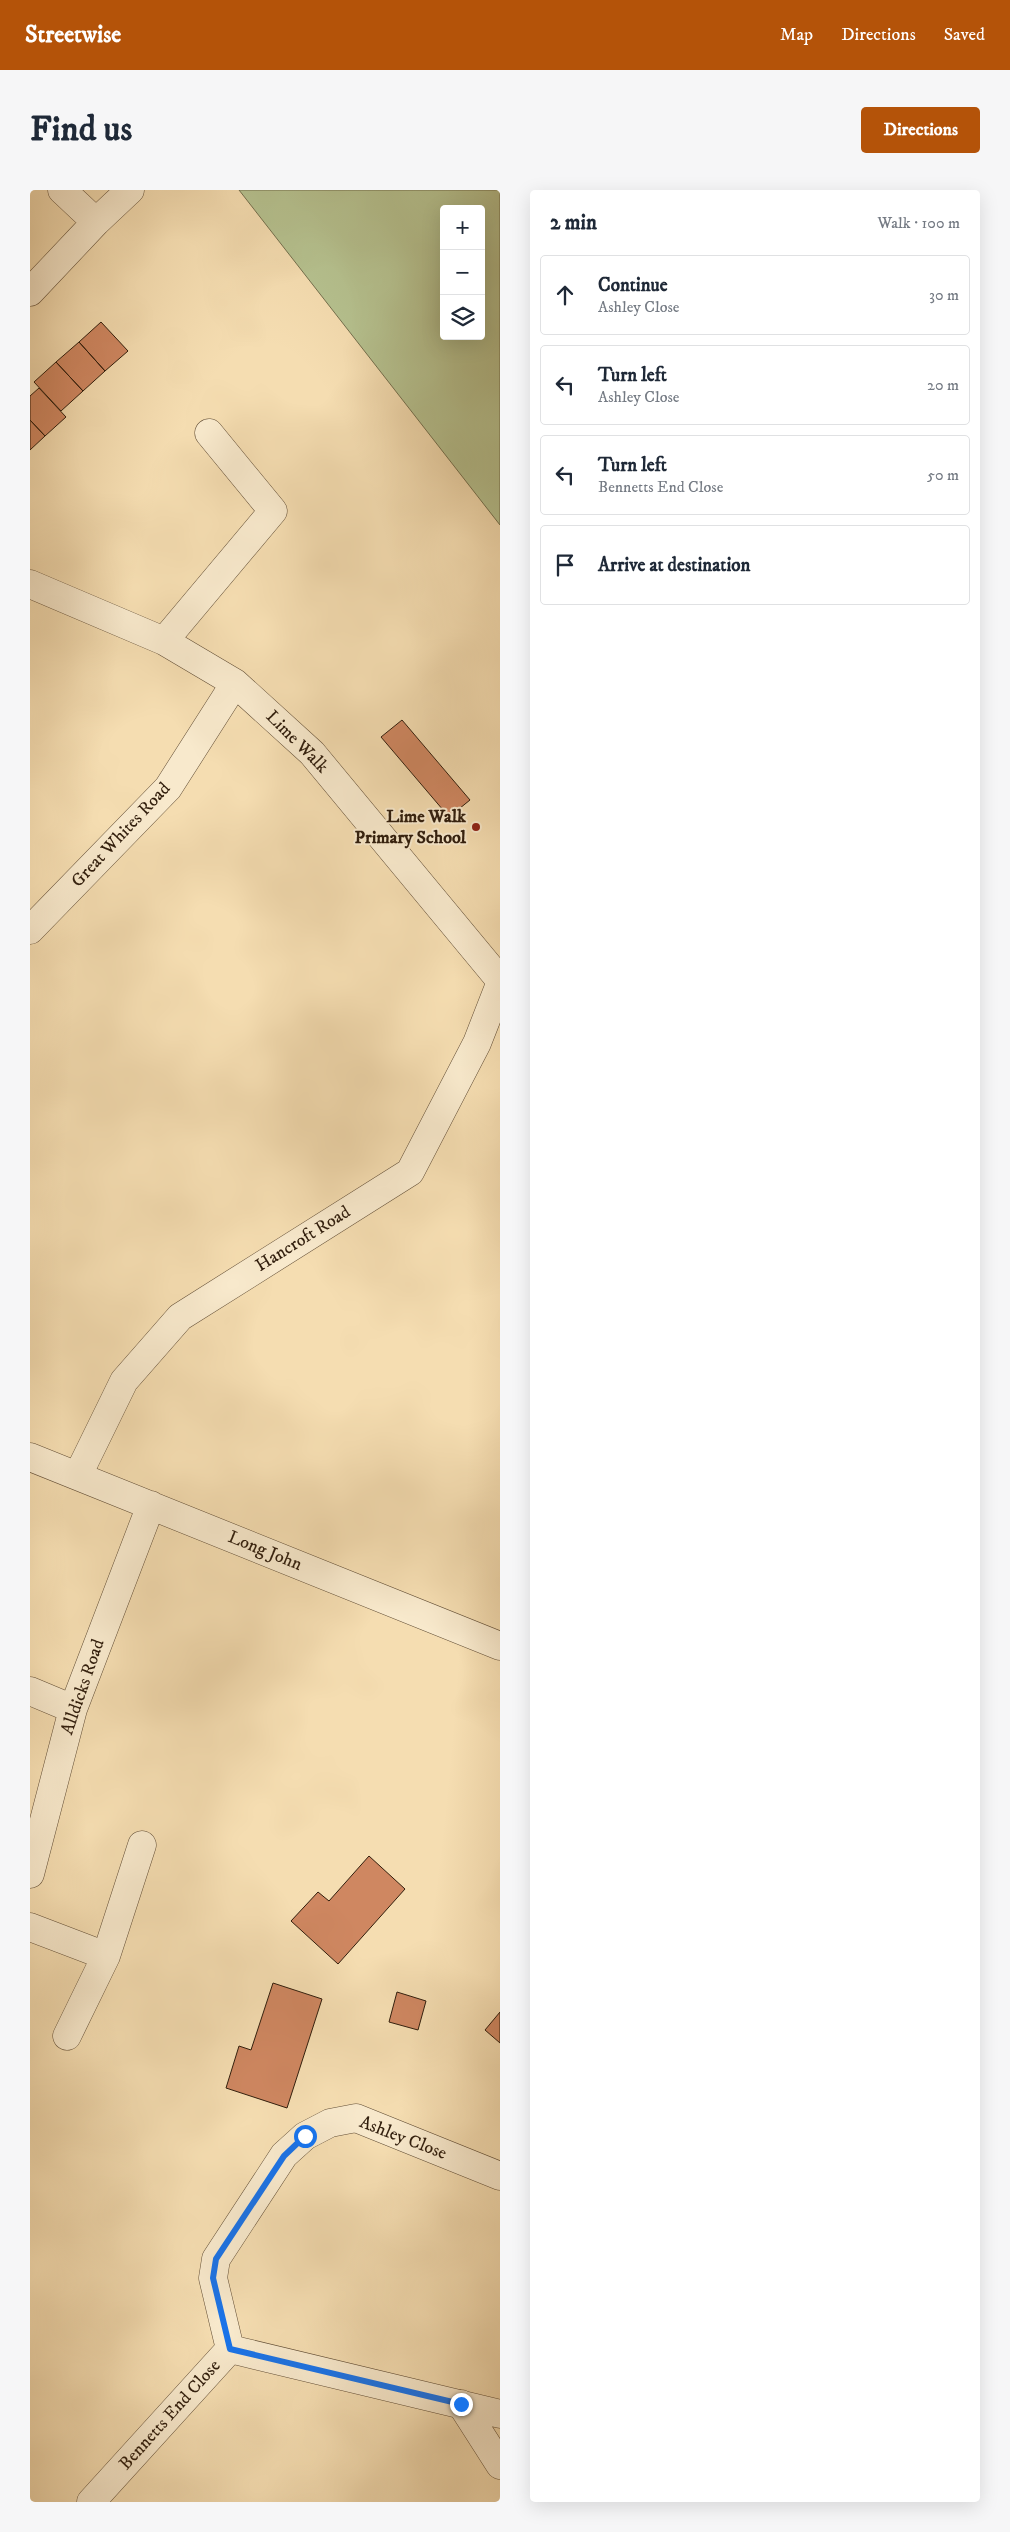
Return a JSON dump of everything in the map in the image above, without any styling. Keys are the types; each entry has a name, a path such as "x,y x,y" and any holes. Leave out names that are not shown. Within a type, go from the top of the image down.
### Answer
{"street":[{"path":"62,190 96,222"},
{"path":"30,292 96,222 130,190"},
{"path":"164,641 273,510 209,432"},
{"name":"Lime Walk","path":"30,584 164,641 235,683 312,753 500,982"},
{"name":"Great Whites Road","path":"30,930 168,788 235,683"},
{"name":"Hancroft Road","path":"78,1476 124,1382 180,1317 410,1172 477,1044 500,982"},
{"name":"Long John","path":"30,1457 500,1646"},
{"name":"Alldicks Road","path":"30,1874 73,1709 151,1505"},
{"path":"30,1691 73,1709"},
{"path":"67,2036 106,1956 142,1845"},
{"path":"30,1927 106,1956"},
{"name":"Ashley Close","path":"230,2349 213,2278 216,2259 284,2156 305,2136 330,2123 356,2118 489,2171"},
{"name":"Bennetts End Close","path":"91,2502 230,2349 500,2414"},
{"path":"461,2404 500,2465"}],"green space":[{"path":"239,190 500,190 500,525"}],"building":[{"path":"101,322 128,351 105,371 79,342"},
{"path":"79,342 105,371 83,391 56,362"},
{"path":"56,362 83,391 61,411 34,382"},
{"path":"39,388 66,417 45,436 30,420 30,396"},
{"path":"30,420 45,436 30,450"},
{"path":"402,720 470,800 449,817 381,737"},
{"path":"369,1856 405,1889 338,1964 291,1921 318,1892 329,1901"},
{"path":"273,1983 322,1999 287,2108 226,2088 239,2046 251,2050"},
{"path":"397,1992 426,2001 418,2030 389,2022"},
{"path":"500,2012 500,2043 485,2030"}],"place":[{"name":"Lime Walk Primary School","path":"476,827"}],"route":[{"path":"305,2136 284,2156 216,2259 213,2278 220,2299 230,2349 461,2404"}]}
